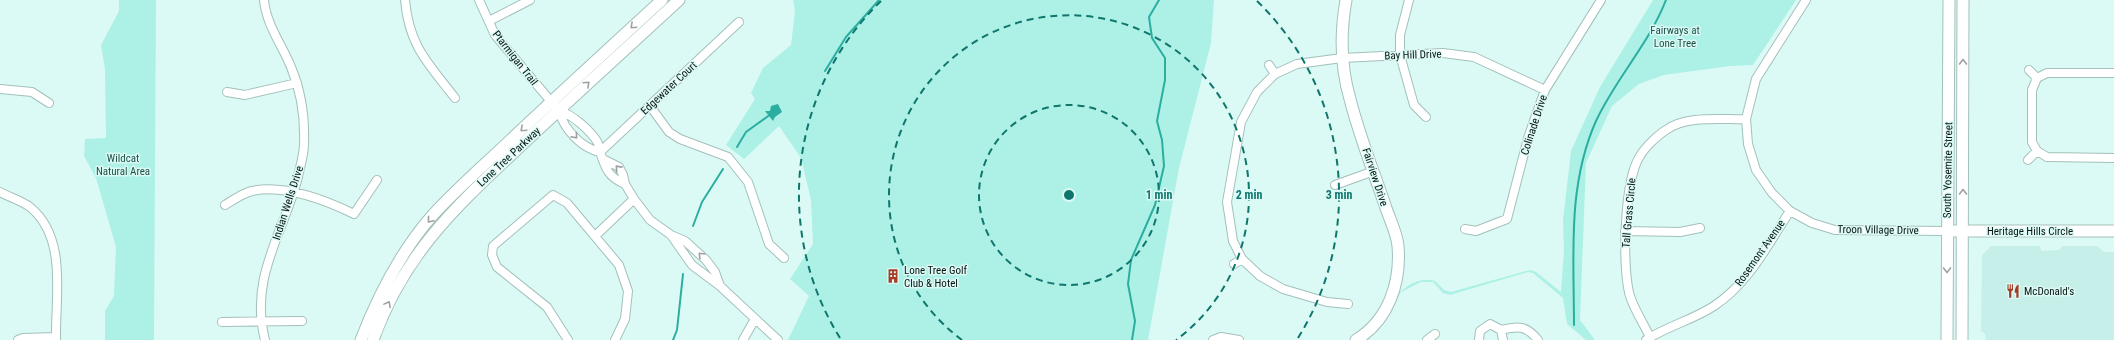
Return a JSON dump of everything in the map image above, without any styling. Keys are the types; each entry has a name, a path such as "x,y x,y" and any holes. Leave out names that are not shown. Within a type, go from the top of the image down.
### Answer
{"street":[{"name":"Indian Wells Drive","path":"264,0 269,21 291,66 297,83 304,123 304,147 294,193 263,279 260,298 260,322 265,340"},
{"path":"405,0 407,21 420,54 455,98"},
{"name":"Ptarmigan Trail","path":"479,0 495,35 555,106"},
{"path":"489,21 530,0"},
{"name":"Lone Tree Parkway","path":"373,340 380,319 400,280 439,225 555,106 662,0"},
{"name":"Lone Tree Parkway","path":"361,340 371,314 390,275 406,250 431,218 555,106 679,0"},
{"name":"Fairview Drive","path":"1346,0 1341,28 1342,58 1349,98 1398,244 1398,276 1390,300 1379,320 1365,335 1356,340"},
{"path":"1409,0 1400,35 1400,55 1414,105 1426,117"},
{"name":"Colinade Drive","path":"1465,229 1476,231 1507,218 1528,138 1545,90 1601,0"},
{"name":"Troon Village Drive","path":"1806,0 1756,79 1746,120 1748,144 1756,170 1772,193 1790,211 1812,223 1836,230 1947,231"},
{"name":"South Yosemite Street","path":"1947,340 1949,0"},
{"name":"South Yosemite Street","path":"1962,340 1963,0"},
{"name":"Edgewater Court","path":"601,155 650,106 739,22"},
{"name":"Bay Hill Drive","path":"1348,304 1328,302 1283,288 1260,276 1242,259 1233,241 1227,202 1241,122 1258,92 1275,74 1297,64 1342,58 1443,53 1474,57 1545,90"},
{"path":"1269,65 1275,74"},
{"path":"2029,70 2037,78"},
{"path":"2114,73 2048,73 2037,78 2032,90 2032,142 2037,151 2047,157 2114,158"},
{"path":"227,92 246,95 297,83"},
{"path":"0,89 32,92 49,103"},
{"path":"555,106 562,120 585,148 601,155 619,167 623,174 625,184 650,220 670,235 685,241 698,251 715,272 720,286"},
{"path":"555,106 569,113 598,144 609,175 625,184"},
{"path":"650,106 669,132 680,139 728,157 748,182 769,244 784,258"},
{"name":"Tall Grass Circle","path":"1648,338 1630,299 1626,278 1625,231 1632,173 1640,155 1666,130 1688,121 1746,120"},
{"path":"2028,160 2037,151"},
{"path":"1335,185 1374,171"},
{"path":"225,205 250,192 263,189 294,193 334,204 354,214 377,180"},
{"path":"0,192 30,207 47,227 57,262 56,338 23,338 18,340"},
{"path":"568,340 547,307 497,267 492,255 493,246 553,195 567,203 619,265 628,291 625,319 615,340"},
{"path":"595,236 634,199"},
{"name":"Rosemont Avenue","path":"1648,338 1714,306 1737,288 1754,267 1790,211"},
{"path":"1625,231 1680,232 1700,228"},
{"name":"Heritage Hills Circle","path":"1947,231 2114,231"},
{"path":"670,235 692,265 720,286 778,340"},
{"path":"1234,264 1242,259"},
{"path":"743,340 755,319"},
{"path":"222,322 302,321"},
{"path":"1479,340 1480,331 1486,325 1494,325 1501,330 1502,340"},
{"path":"1501,330 1517,326 1532,333 1538,340"},
{"path":"1427,340 1435,334"},
{"path":"1213,340 1230,337 1239,340"}],"shaded area":[{"path":"1991,246 2039,246 2042,251 2059,250 2062,246 2097,246 2104,252 2114,252 2114,340 1986,340 1985,334 1981,331 1982,255"}],"green space":[{"name":"Wildcat Natural Area","path":"119,0 156,0 154,340 105,340 105,311 114,296 116,247 96,178 84,156 85,139 106,138 105,69 101,45 119,11"},
{"path":"793,0 1214,0 1211,43 1179,168 1148,340 788,340 809,296 790,279 813,244 811,200 801,158 779,126 744,159 726,145 755,99 751,93 763,68 791,45 795,11"},
{"name":"Fairways at Lone Tree","path":"1653,0 1796,0 1753,65 1730,66 1664,75 1639,84 1612,106 1586,163 1580,320 1595,340 1586,340 1567,324 1563,298 1533,273 1528,272 1450,295 1443,293 1433,282 1421,282 1401,292 1379,329 1366,340 1363,340 1393,299 1403,290 1413,283 1423,280 1435,281 1444,290 1451,292 1530,270 1536,272 1561,292 1564,251 1563,220 1571,151 1600,87"}],"water":[{"path":"778,104 782,112 775,117 773,121 765,111 770,111 771,106"}],"waterway":[{"path":"825,71 846,37 879,0"},
{"path":"1132,340 1135,321 1128,284 1131,260 1155,205 1164,166 1162,140 1157,121 1165,80 1165,58 1152,38 1149,17 1159,0"},
{"path":"1574,325 1574,222 1580,171 1587,146 1596,121 1604,105 1651,31 1666,0"},
{"path":"737,147 746,132 771,114"},
{"path":"693,226 702,202 723,169"},
{"path":"673,340 677,330 683,274"}],"place":[{"name":"Lone Tree Golf Club & Hotel","path":"893,276"},
{"name":"McDonald's","path":"2013,291"}]}
